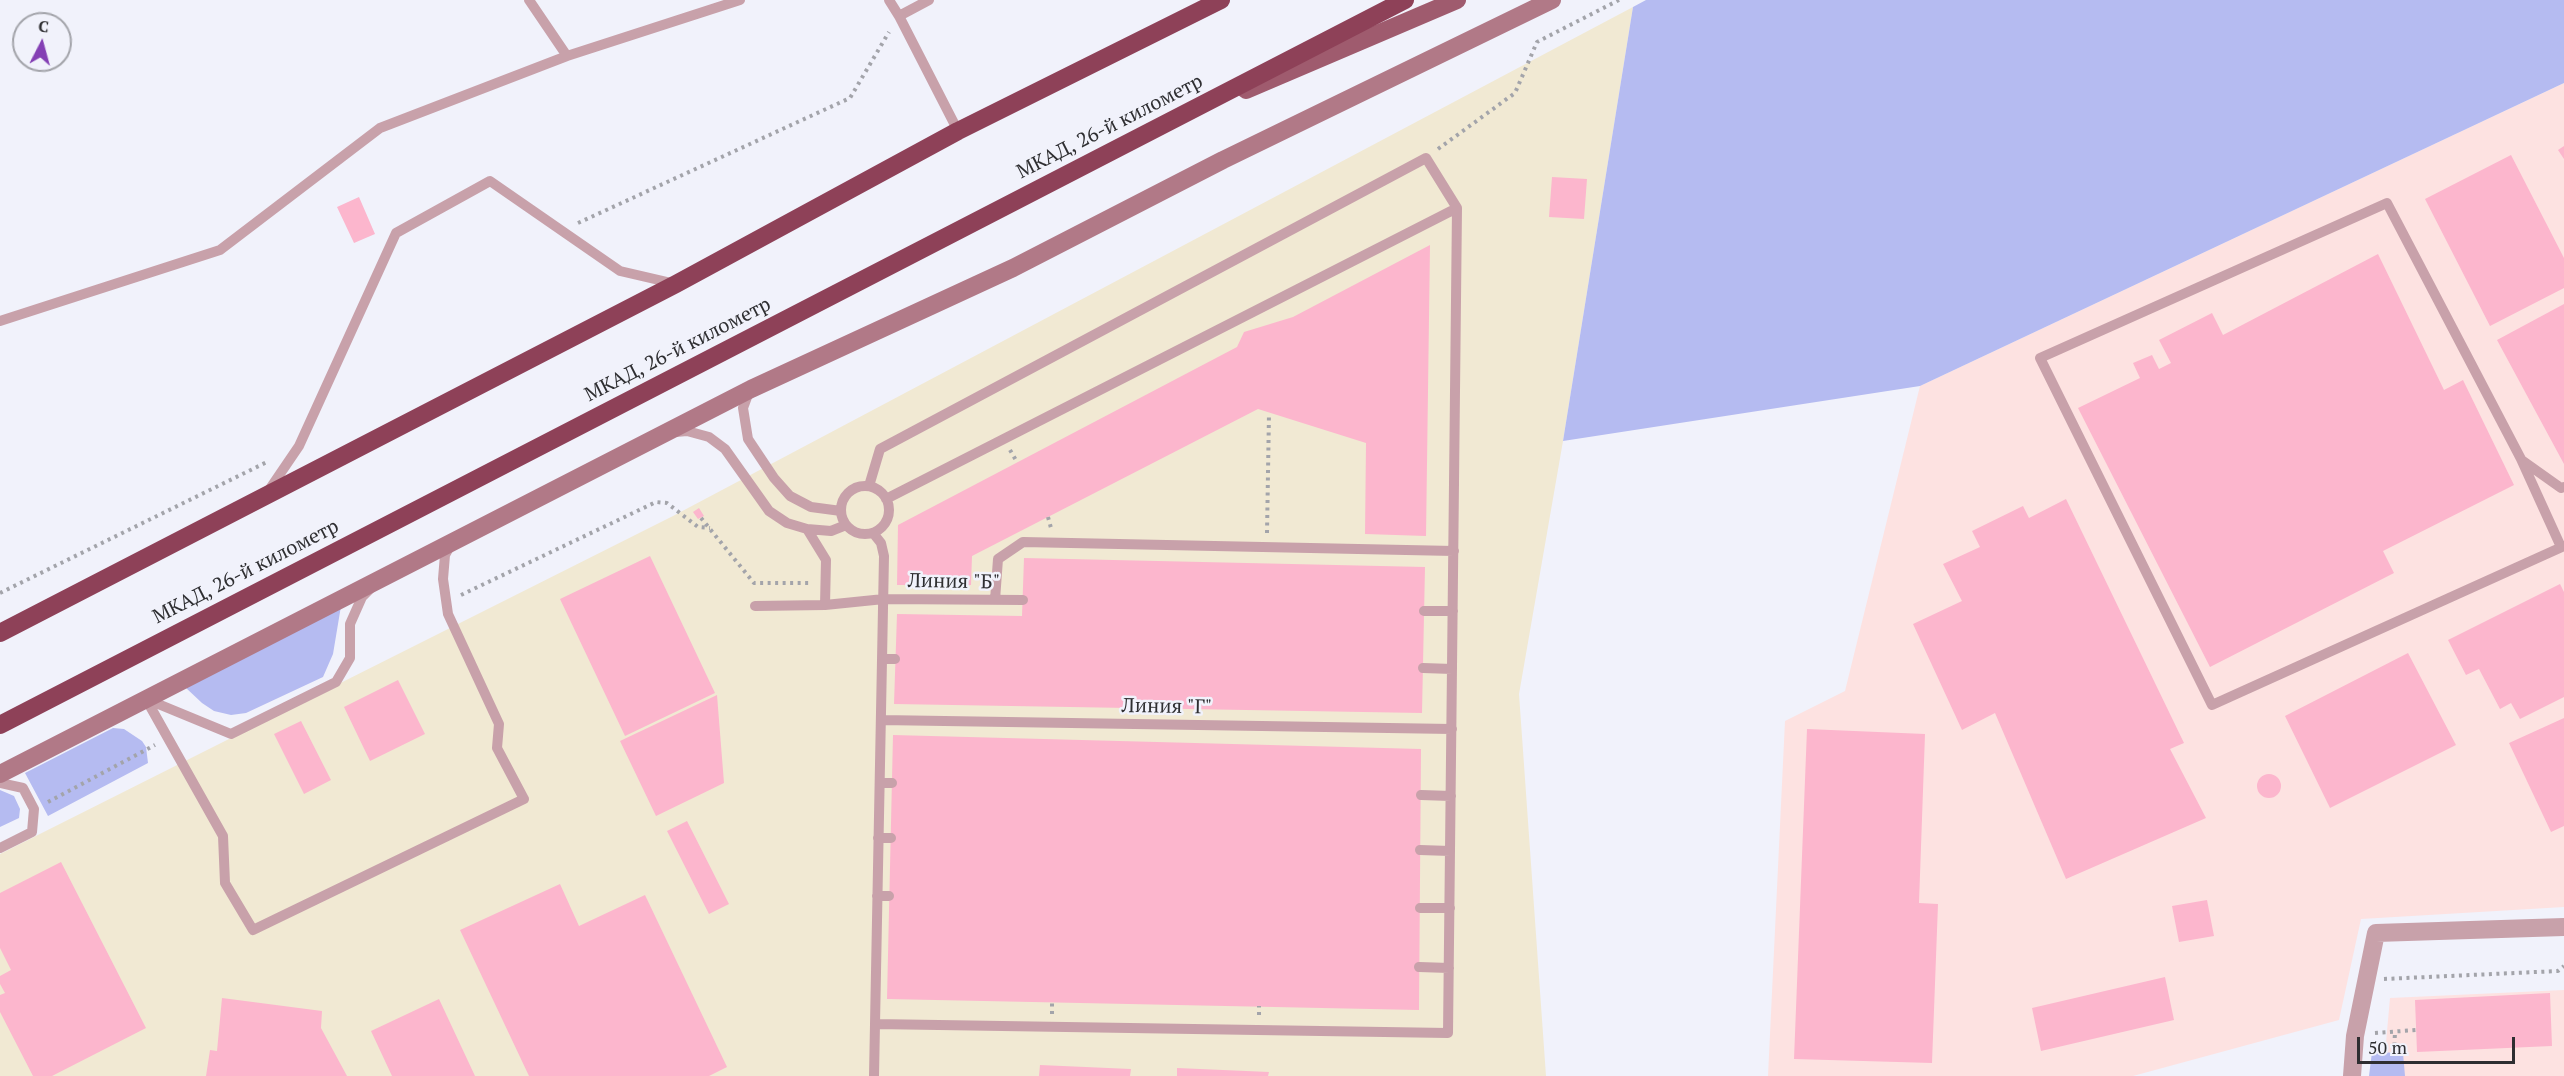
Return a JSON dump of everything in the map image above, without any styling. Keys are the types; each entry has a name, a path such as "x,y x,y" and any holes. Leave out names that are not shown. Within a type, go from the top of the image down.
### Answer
{"highway":[{"path":"0,633 676,284 958,131 1221,0"},
{"name":"МКАД, 26-й километр","path":"0,725 1405,0"}],"main road":[{"path":"1153,130 1457,0"}],"street":[{"path":"0,774 751,389 1013,268 1223,160 1552,0"},
{"path":"2352,1076 2355,1036 2376,933 2564,927"}],"lane":[{"path":"529,0 567,56"},
{"path":"0,321 220,250 380,128 567,56 740,0"},
{"path":"889,0 958,131"},
{"path":"899,16 929,0"},
{"path":"869,486 880,449 1426,158 1457,208 1448,1033 875,1024"},
{"path":"264,497 299,446 396,233 490,181 620,271 676,284"},
{"path":"2387,203 2521,459 2563,546 2212,705 2040,358 2387,203"},
{"path":"886,498 1457,208"},
{"path":"751,389 743,408 748,439 774,478 790,496 811,507 841,511"},
{"path":"663,433 687,431 709,437 725,449 769,511 787,523 807,530 831,531 846,525"},
{"path":"2521,459 2561,488 2564,487"},
{"path":"869,486 881,492 886,498 889,511 880,529 865,534 853,531 846,525 841,511 845,497 854,489 869,486"},
{"path":"807,530 826,560 825,605"},
{"path":"873,533 881,543 884,556 874,1076"},
{"path":"379,579 362,597 350,624 350,658 336,682 231,734 146,699 223,836 225,883 253,930 524,799 498,748 499,724 458,640 448,614 443,579 445,555 453,541"},
{"path":"995,600 998,559 1023,542 1454,551"},
{"name":"Линия \"Б\"","path":"755,606 825,605 884,599 1023,600"},
{"path":"1424,611 1453,611"},
{"path":"882,659 895,659"},
{"path":"1423,668 1452,669"},
{"name":"Линия \"Г\"","path":"881,720 1452,729"},
{"path":"0,783 23,788 34,809 32,832 0,848"},
{"path":"880,783 892,783"},
{"path":"1421,795 1451,796"},
{"path":"878,838 891,838"},
{"path":"1420,850 1450,851"},
{"path":"878,896 889,896"},
{"path":"1420,908 1450,908"},
{"path":"876,957 888,957"},
{"path":"1419,967 1449,968"}],"path":[{"path":"1426,158 1515,93 1537,42 1619,0"},
{"path":"562,231 850,98 899,16"},
{"path":"1267,546 1269,412"},
{"path":"0,593 299,446"},
{"path":"446,602 656,502 667,503 698,527 710,528"},
{"path":"701,518 754,583 825,583"},
{"path":"34,809 167,739"},
{"path":"2379,979 2558,971 2564,966"},
{"path":"2373,1043 2375,1022"},
{"path":"2374,1033 2416,1030"},
{"path":"2394,1053 2395,1032"}],"shaded area":[{"path":"1646,0 2564,0 2564,83 1920,386 1563,441 1633,7"},
{"path":"1633,7 1563,441 1519,694 1546,1076 0,1076 0,854 673,516"},
{"path":"2564,83 2564,907 2361,919 2339,1020 2133,1076 1768,1076 1785,721 1845,691 1920,386"},
{"path":"341,606 333,654 323,677 246,713 231,715 214,711 185,687"},
{"path":"113,728 124,729 142,741 146,747 148,763 48,816 25,773"},
{"path":"0,790 14,796 20,809 19,818 0,827"},
{"path":"2564,990 2564,1076 2383,1076 2390,998"},
{"path":"2372,1052 2403,1053 2405,1076 2369,1076"}],"building":[{"path":"2564,146 2564,159 2558,150"},
{"path":"2511,155 2564,258 2564,288 2490,326 2425,199"},
{"path":"1552,177 1587,179 1584,219 1549,217"},
{"path":"359,197 375,234 354,243 337,207"},
{"path":"1430,245 1426,536 1365,534 1366,443 1258,409 972,556 971,585 897,585 898,525 1237,347 1244,332 1293,317"},
{"path":"2378,254 2444,390 2463,380 2514,485 2383,551 2394,573 2210,667 2078,408 2140,378 2133,363 2152,355 2159,369 2171,363 2159,340 2212,313 2223,335"},
{"path":"2564,304 2564,464 2497,340"},
{"path":"2066,499 2184,743 2170,749 2206,818 2066,879 1995,713 1962,730 1913,624 1962,601 1943,564 1980,547 1972,531 2023,506 2029,518"},
{"path":"699,508 704,516 698,519 693,512"},
{"path":"650,556 715,693 625,736 560,599"},
{"path":"1024,558 1425,567 1422,713 894,704 897,614 1022,616"},
{"path":"2560,584 2564,592 2564,697 2520,719 2511,703 2500,709 2479,669 2466,675 2448,640"},
{"path":"2408,653 2456,745 2330,808 2285,716"},
{"path":"398,680 425,734 370,761 344,707"},
{"path":"717,695 724,783 656,816 620,741"},
{"path":"2564,718 2564,826 2551,832 2509,743"},
{"path":"301,721 331,780 304,794 274,734"},
{"path":"1807,729 1925,734 1919,903 1938,904 1932,1063 1794,1059"},
{"path":"893,735 1421,749 1419,1010 887,999"},
{"path":"2269,774 2274,775 2280,781 2280,791 2274,797 2269,798 2264,797 2258,791 2257,786 2258,781 2264,775"},
{"path":"687,821 729,904 709,914 667,831"},
{"path":"61,862 146,1028 52,1076 33,1076 0,1012 0,995 5,993 0,984 0,976 11,970 0,948 0,893"},
{"path":"560,884 579,926 645,895 727,1067 709,1076 529,1076 460,930"},
{"path":"2207,900 2214,936 2179,942 2172,906"},
{"path":"2165,977 2174,1020 2041,1051 2032,1008"},
{"path":"2550,993 2552,1046 2417,1052 2415,1000"},
{"path":"222,998 322,1011 321,1028 347,1076 206,1076 210,1050 217,1051"},
{"path":"439,999 475,1076 392,1076 371,1031"},
{"path":"1040,1065 1131,1069 1130,1076 1039,1076"},
{"path":"1177,1068 1269,1072 1268,1076 1177,1076"}]}
